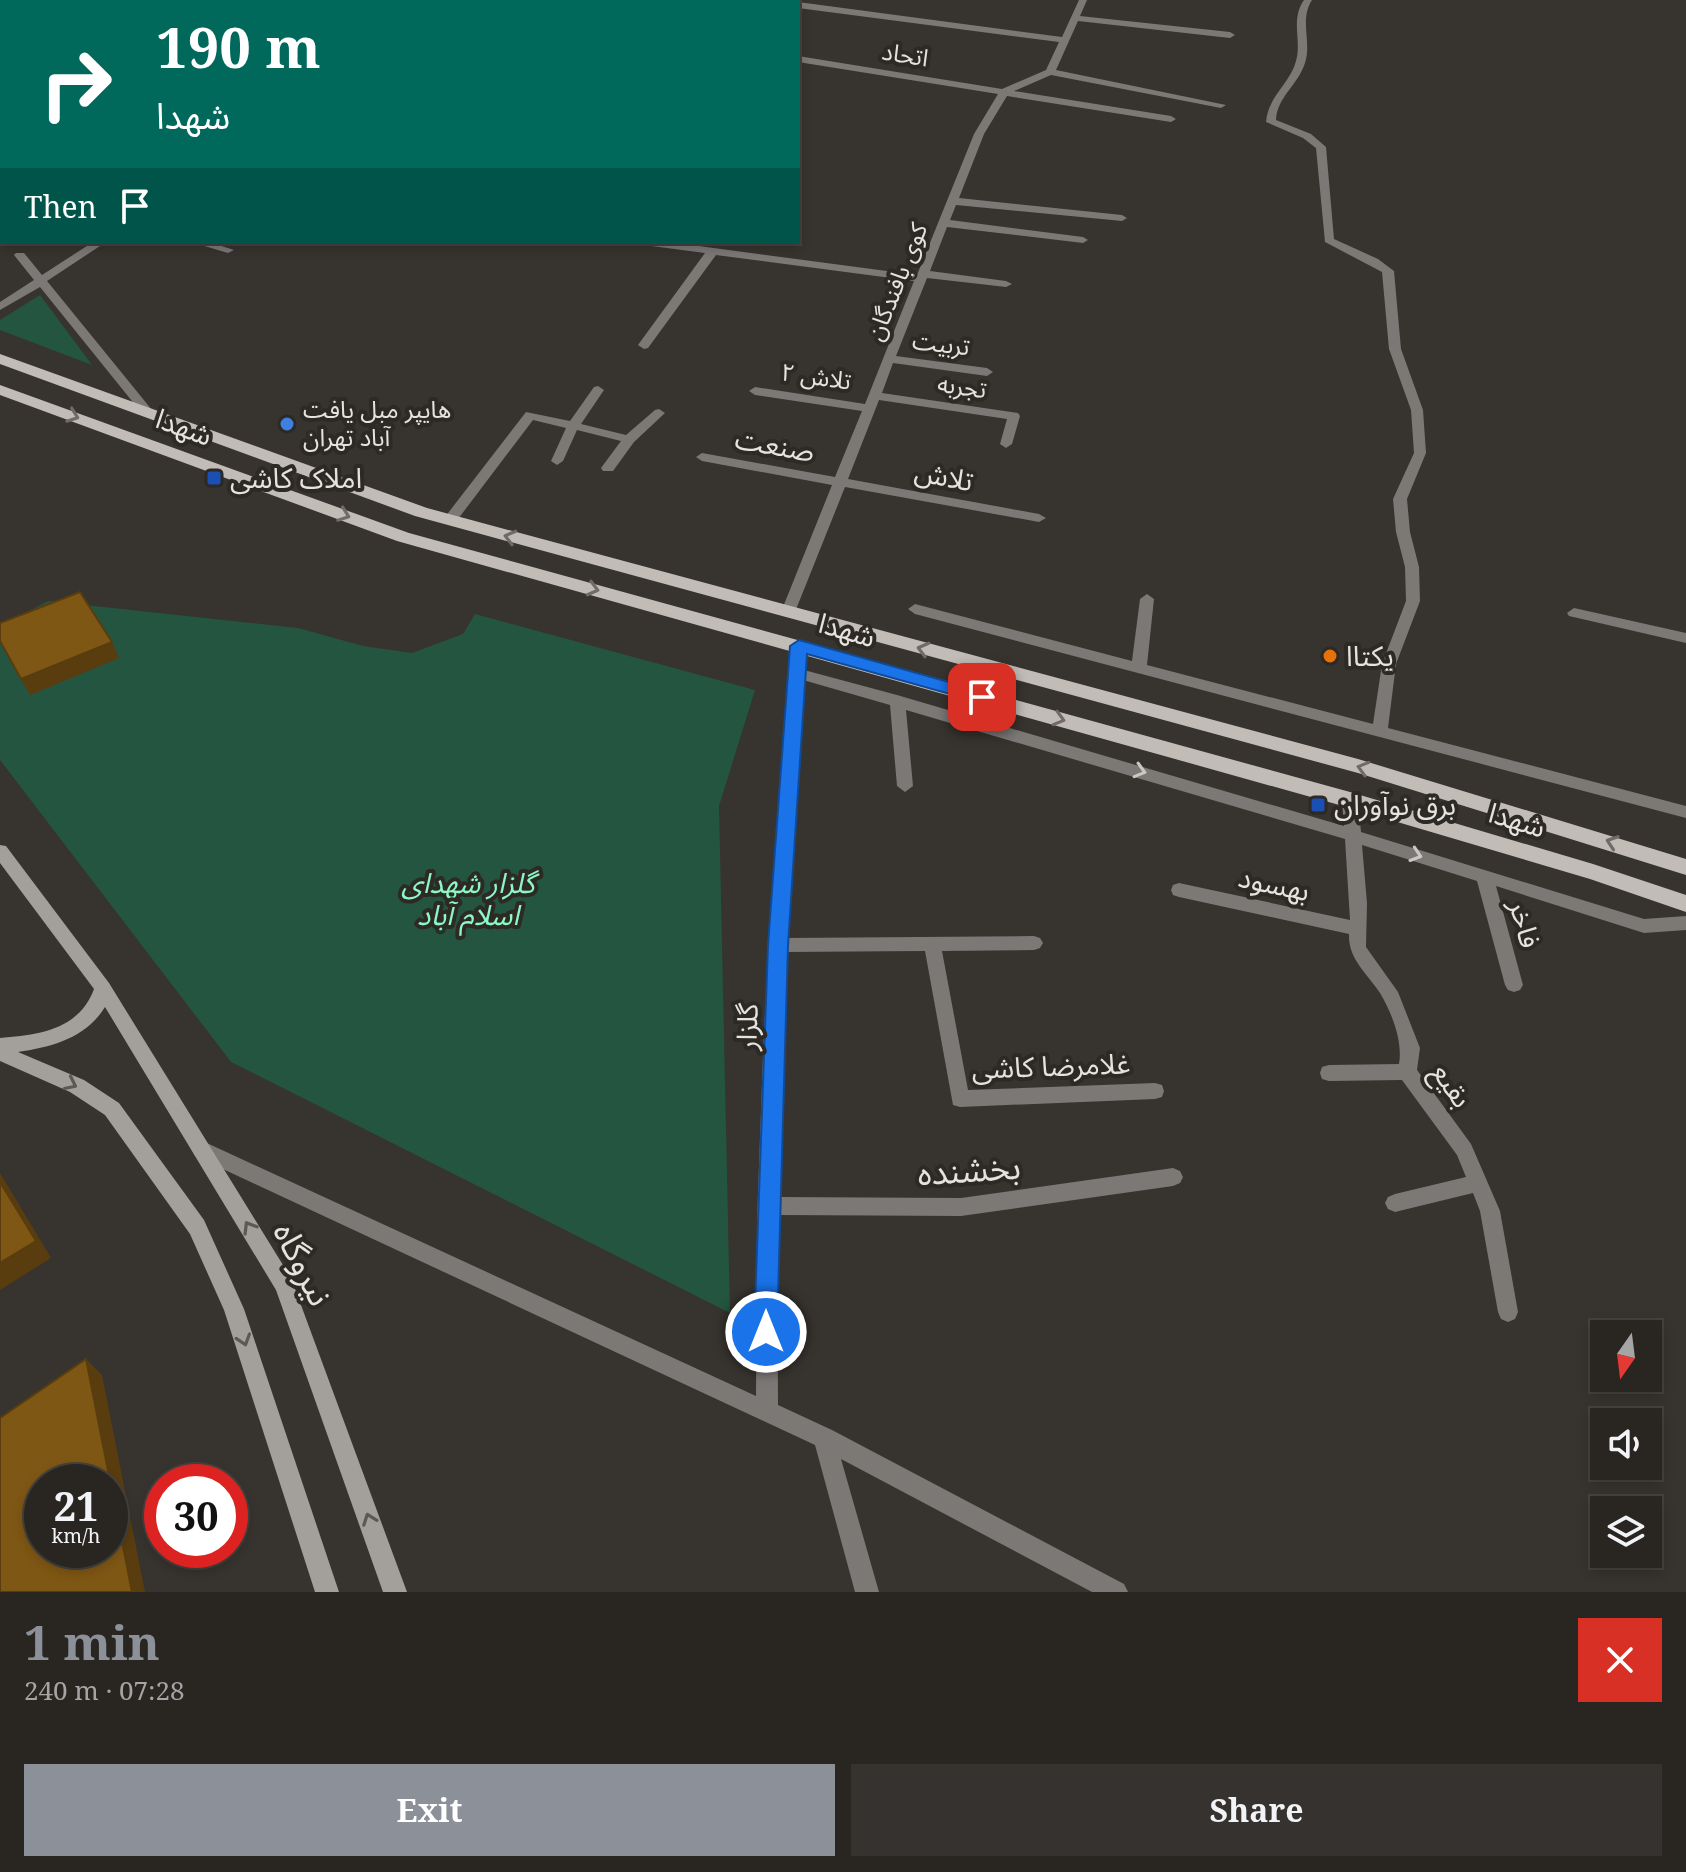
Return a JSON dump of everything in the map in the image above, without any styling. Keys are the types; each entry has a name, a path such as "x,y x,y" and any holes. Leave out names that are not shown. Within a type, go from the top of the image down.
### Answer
{"main road":[{"name":"شهدا","path":"0,359 450,520 1358,766 1686,867"},
{"path":"0,390 28,369"},
{"name":"شهدا","path":"0,390 403,537 1350,800 1593,872 1686,904"},
{"name":"نیروگاه","path":"0,851 103,988 284,1285 395,1592"},
{"path":"0,1046 29,1044 62,1035 100,1006 103,988"},
{"path":"0,1053 77,1086 112,1109 197,1227 234,1309 327,1592"}],"street":[{"path":"1050,72 1083,0"},
{"path":"1308,0 1300,24 1301,63 1270,112 1271,122 1307,136 1321,147 1329,240 1344,250 1373,259 1388,271 1395,349 1417,410 1420,453 1400,499 1403,532 1412,567 1413,601 1389,664 1380,732"},
{"path":"800,5 1066,40"},
{"path":"1077,18 1230,35"},
{"name":"اتحاد","path":"800,59 1171,119"},
{"path":"1005,91 1050,72 1221,105"},
{"name":"کوی بافندگان","path":"788,612 979,134 1005,91"},
{"path":"952,201 1122,218"},
{"path":"944,223 1083,240"},
{"path":"0,307 98,244"},
{"path":"204,244 228,250"},
{"path":"658,244 1006,284"},
{"path":"644,345 712,252"},
{"path":"20,255 148,413"},
{"name":"تربیت","path":"889,359 987,372"},
{"path":"557,461 573,426 598,390"},
{"name":"تلاش ۲","path":"755,391 872,402"},
{"name":"تجربه","path":"872,402 1014,416 1006,444"},
{"path":"608,468 629,439 659,413"},
{"path":"450,520 530,415 629,439"},
{"name":"صنعت","path":"702,457 840,481"},
{"name":"تلاش","path":"840,481 1039,518"},
{"path":"1139,668 1147,599"},
{"path":"915,609 1686,811"},
{"path":"1574,613 1686,638"},
{"name":"گلزار","path":"767,1411 769,1206 778,945 799,646"},
{"path":"796,673 1355,836 1644,926 1683,925"},
{"path":"897,700 905,786"},
{"name":"بقیع","path":"1350,800 1355,836 1357,948 1389,992 1411,1048 1407,1072 1464,1150 1490,1211 1508,1312"},
{"name":"فاخر","path":"1485,878 1514,985"},
{"name":"بهسود","path":"1179,890 1358,929"},
{"name":"غلامرضا کاشی","path":"932,943 960,1099 1155,1091"},
{"path":"778,945 1034,943"},
{"path":"1329,1073 1407,1072"},
{"path":"202,1150 824,1438 1116,1592"},
{"name":"بخشنده","path":"769,1206 961,1207 1173,1177"},
{"path":"1395,1203 1478,1183"},
{"path":"824,1438 867,1592"}],"green space":[{"path":"40,295 92,365 0,330 0,320"},
{"name":"گلزار شهدای اسلام آباد","path":"48,601 298,628 363,646 412,653 463,634 475,614 755,690 719,806 730,1313 231,1062 0,760 0,626"}],"building":[{"path":"80,592 112,642 21,679 0,641 0,623"},
{"path":"0,1182 36,1241 0,1263"},
{"path":"86,1359 107,1464 24,1464 24,1568 127,1568 132,1592 0,1592 0,1418"}],"place":[{"name":"هایپر مبل یافت آباد تهران","path":"287,424"},
{"name":"املاک کاشی","path":"214,478"},
{"name":"یکتاا","path":"1330,656"},
{"name":"برق نوآوران","path":"1318,805"}],"route":[{"path":"766,1332 778,945 799,646 982,697"}]}
